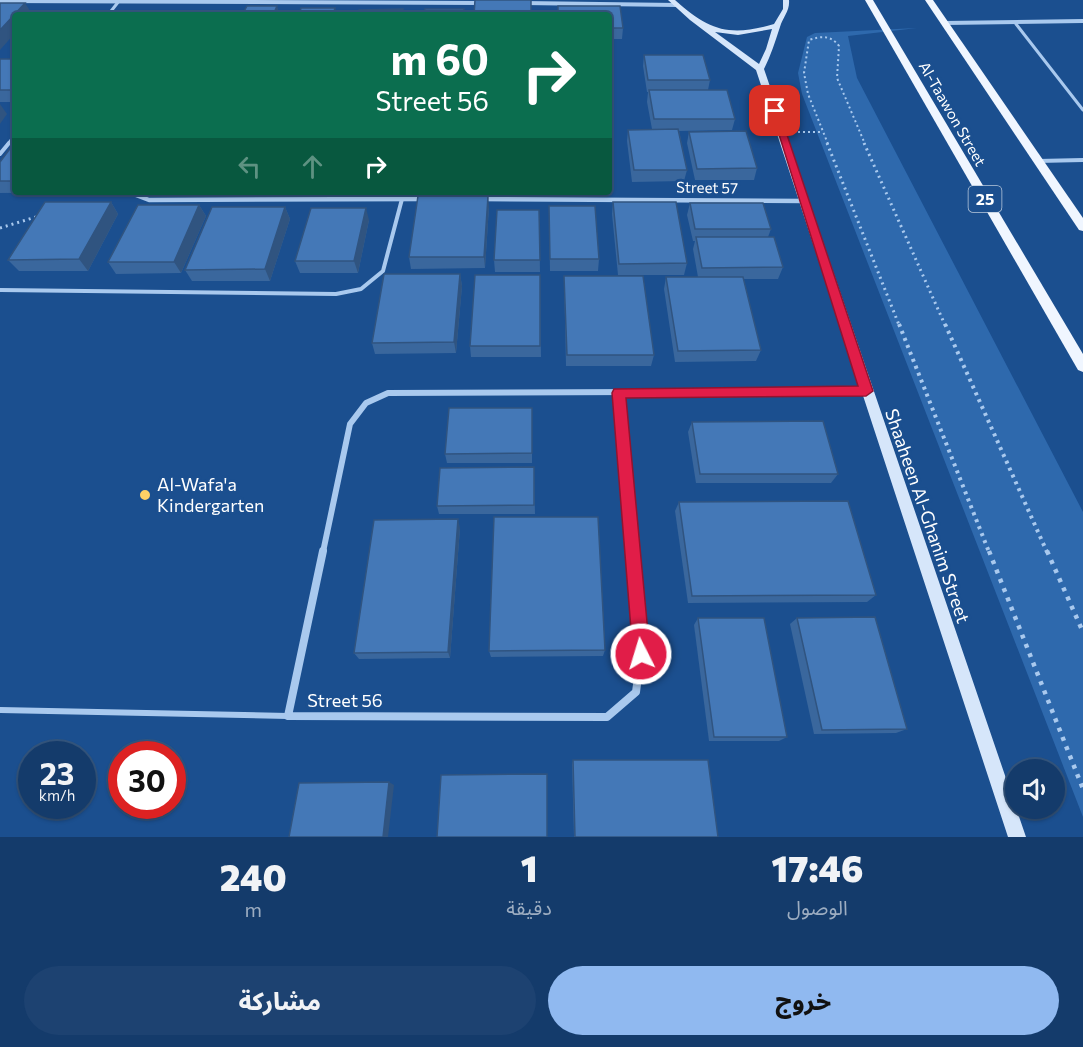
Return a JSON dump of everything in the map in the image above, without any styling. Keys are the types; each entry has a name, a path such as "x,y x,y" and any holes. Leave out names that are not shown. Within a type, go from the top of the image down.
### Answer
{"main road":[{"path":"859,0 887,31"},
{"name":"Al-Taawon Street","path":"869,0 1083,366"},
{"path":"929,0 1083,227"}],"street":[{"path":"511,3 674,3 760,69 770,49 777,25 786,9 786,0"},
{"path":"0,1 488,3"},
{"path":"945,23 1016,24 1083,21"},
{"path":"701,25 738,33 756,32 777,25"},
{"name":"Shaaheen Al-Ghanim Street","path":"760,69 1017,837"},
{"path":"136,195 149,200 437,199"},
{"name":"Street 57","path":"471,199 608,198 806,201"},
{"name":"Street 56","path":"619,393 641,654 636,692 606,717 288,716 350,424 366,403 388,393 866,391"}],"lane":[{"path":"1016,24 1082,108"},
{"path":"0,154 12,139"},
{"path":"1038,161 1083,160"},
{"path":"0,290 336,294 360,289 383,271 402,199"},
{"path":"0,710 288,716"}],"path":[{"path":"1083,632 841,93 837,78 839,46 831,38 815,37 809,40 804,73 808,94 1083,789"},
{"path":"0,228 49,213"}],"shaded area":[{"path":"917,28 848,36 857,78 1083,512 1083,817 1065,771 1065,759 1060,759 802,94 798,73 807,37 815,33"}],"building":[{"path":"475,0 531,0 531,12 474,12"},
{"path":"0,3 25,3 17,12 12,12 12,17 0,30"},
{"path":"247,6 277,6 274,12 244,12"},
{"path":"558,6 620,6 623,28 612,28 612,12 558,12"},
{"path":"301,8 335,8 334,12 300,12"},
{"path":"403,9 402,12 358,12 359,10"},
{"path":"425,9 464,9 464,12 424,12"},
{"path":"644,55 703,55 710,80 648,80"},
{"path":"0,59 12,59 12,90 0,90"},
{"path":"649,90 727,90 735,119 654,119"},
{"path":"678,129 687,170 634,170 628,130"},
{"path":"746,131 757,168 697,169 689,132"},
{"path":"12,146 12,181 0,181 0,162"},
{"path":"418,196 488,196 484,257 409,257"},
{"path":"45,202 111,202 79,259 8,260"},
{"path":"613,202 676,202 687,263 619,264"},
{"path":"690,203 763,203 771,229 695,229"},
{"path":"138,205 199,205 174,262 108,262"},
{"path":"549,206 595,206 599,259 550,259"},
{"path":"212,207 285,207 265,269 185,270"},
{"path":"311,208 366,208 354,261 295,261"},
{"path":"497,210 539,210 540,260 494,260"},
{"path":"696,237 774,237 783,267 702,268"},
{"path":"384,274 460,274 454,342 372,343"},
{"path":"475,275 540,275 540,346 470,346"},
{"path":"564,276 643,276 654,355 567,355"},
{"path":"666,277 743,277 761,350 678,351"},
{"path":"449,408 532,408 532,453 445,454"},
{"path":"823,421 838,474 700,474 692,422"},
{"path":"534,467 534,505 437,506 440,468"},
{"path":"848,501 876,595 692,596 679,502"},
{"path":"494,517 598,517 605,650 489,651"},
{"path":"458,519 448,652 354,653 374,520"},
{"path":"875,617 907,729 822,730 797,618"},
{"path":"698,618 764,618 787,737 714,737"},
{"path":"573,760 708,760 718,837 575,837"},
{"path":"547,774 547,837 437,837 441,775"},
{"path":"389,782 383,837 289,837 299,783"}],"place":[{"name":"Al-Wafa'a Kindergarten","path":"145,495"}],"route":[{"path":"641,654 619,393 866,391 775,111"}]}
